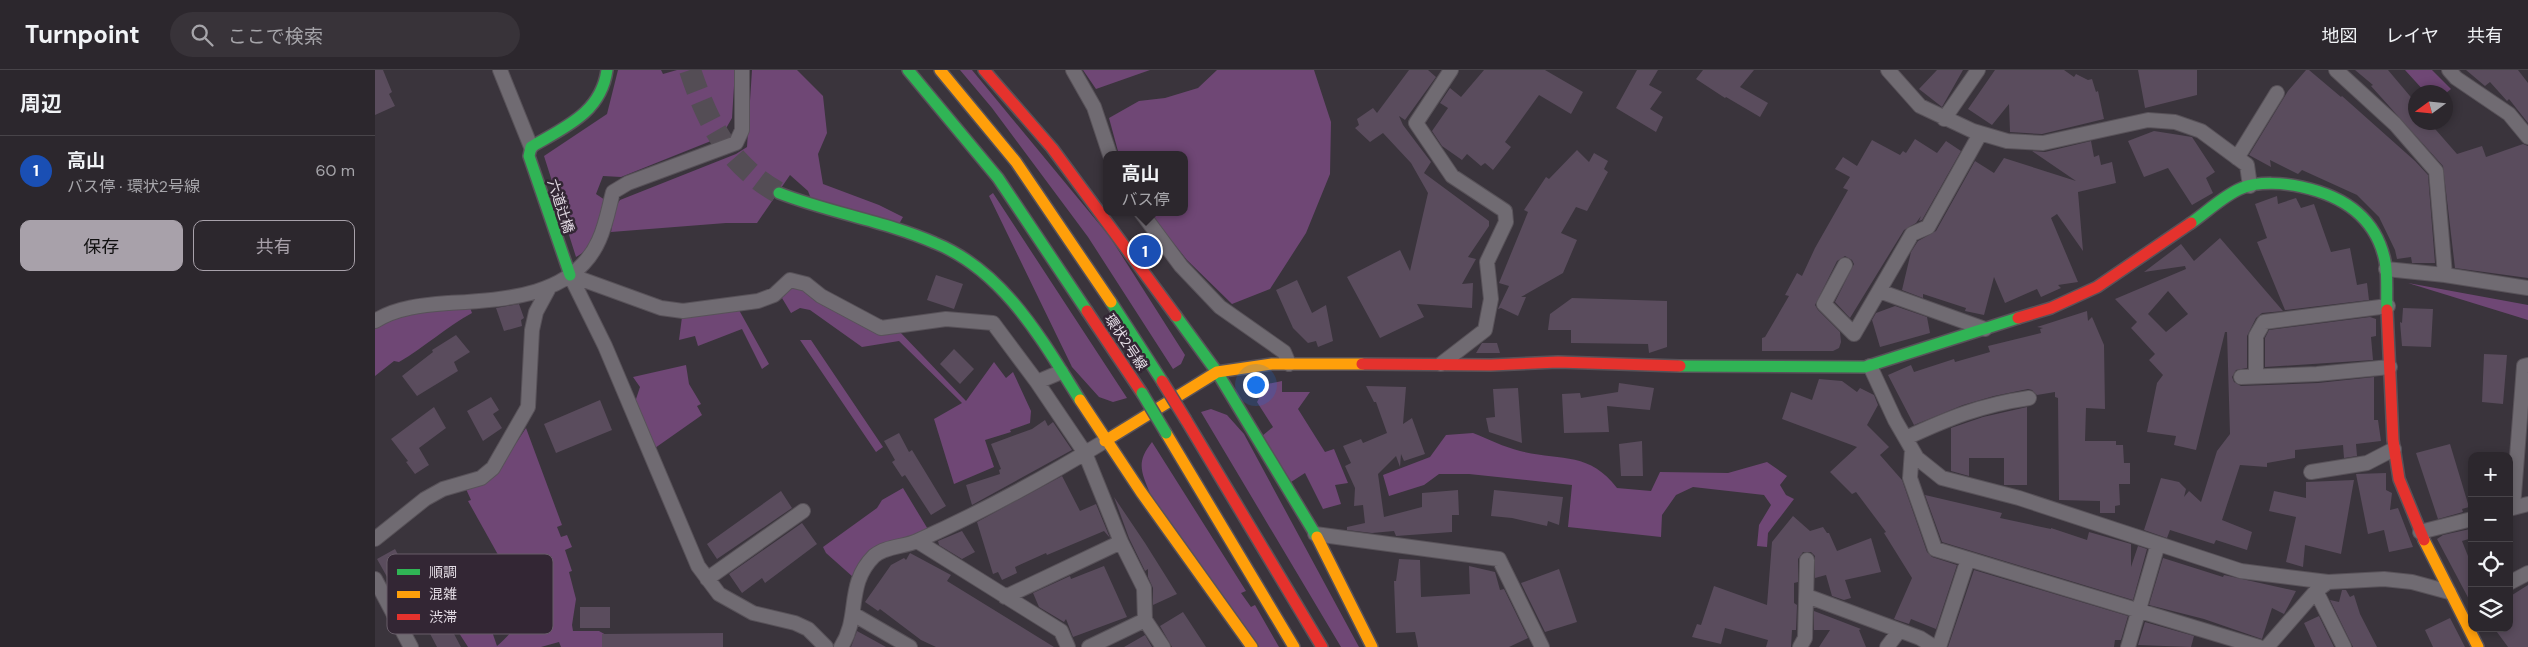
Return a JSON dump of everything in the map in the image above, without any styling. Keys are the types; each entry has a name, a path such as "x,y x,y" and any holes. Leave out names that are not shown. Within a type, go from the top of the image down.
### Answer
{"main road":[{"path":"531,147 587,113 602,94 607,70"},
{"name":"環状2号線","path":"908,70 998,178 1142,393 1294,647"},
{"name":"環状2号線","path":"941,70 1016,162 1091,270 1186,420 1322,647"},
{"path":"984,70 1052,148 1217,372 1315,534 1373,647"},
{"name":"六道辻橋","path":"531,147 529,156 561,254 570,275"},
{"path":"1105,441 1217,372 1238,367 1289,364 1440,365 1558,362 1708,367 1870,366 2051,308 2097,288 2241,188 2262,183 2288,184 2322,193 2350,205 2367,222 2378,240 2386,269 2394,448 2399,478 2420,532 2478,647"},
{"path":"779,193 817,207 904,232 938,244 971,262 1005,293 1038,336 1105,441 1252,647"}],"street":[{"path":"500,70 531,147"},
{"path":"375,321 405,308 498,300 549,288 570,275 585,262 599,240 613,192 628,183 736,143 742,130 742,70"},
{"path":"1073,70 1095,107 1110,151"},
{"path":"1440,365 1485,330 1491,300 1487,262 1506,222 1505,211 1452,176 1416,123 1451,70"},
{"path":"1888,70 1920,106 1944,119 1980,134 2007,141 2043,143 2149,120 2166,122 2201,131 2247,165 2250,186"},
{"path":"1944,119 1978,70"},
{"path":"2336,70 2395,124 2436,171 2445,275"},
{"path":"2449,70 2456,78 2509,114 2528,136"},
{"path":"2237,158 2277,93"},
{"path":"1845,264 1824,304 1854,334 1912,234 1928,227 1980,134"},
{"path":"1144,216 1181,266 1213,300 1284,352 1289,364"},
{"path":"2386,269 2445,275 2528,288"},
{"path":"570,275 661,308 683,312 758,301 774,295 790,280 806,284 821,296 881,328 946,319 993,323 1037,382 1085,454 1121,542 1144,588 1145,620 1163,647"},
{"path":"570,275 605,346 698,566 719,594 753,613 795,623 807,629 825,647"},
{"path":"375,539 425,499 443,489 481,478 493,468 528,407 531,330 536,312 549,288"},
{"path":"1879,291 1985,329"},
{"path":"2256,376 2256,336 2264,322 2388,306"},
{"path":"2512,497 2524,366 2528,365"},
{"path":"1870,366 1917,458 1942,478 2019,498 2241,571 2328,582 2384,579 2412,582 2449,592"},
{"path":"2241,377 2317,374 2390,367"},
{"path":"1037,382 1061,372"},
{"path":"1909,444 1953,416 1993,403 2029,398"},
{"path":"841,647 848,634 853,614 854,593 859,579 874,557 883,550 917,541 1039,480 1105,441"},
{"path":"1909,444 1910,478 1935,549 2138,612 2259,647"},
{"path":"2311,472 2367,464 2394,448"},
{"path":"2513,508 2528,504"},
{"path":"707,579 803,511"},
{"path":"2420,532 2468,520"},
{"path":"1315,534 1499,559 1542,647"},
{"path":"917,541 1061,631 1069,647"},
{"path":"1005,597 1121,542"},
{"path":"2128,647 2158,544"},
{"path":"1939,647 1968,559"},
{"path":"1800,647 1805,638 1807,560"},
{"path":"2513,581 2528,573"},
{"path":"375,579 387,602"},
{"path":"2267,647 2316,591 2328,582"},
{"path":"2316,591 2344,647"},
{"path":"1807,596 1920,638 1933,647"},
{"path":"2459,611 2468,606"},
{"path":"853,614 910,647"},
{"path":"1089,647 1145,620"},
{"path":"1887,647 1899,631"},
{"path":"404,634 411,647"}],"shaded area":[{"path":"618,70 661,70 663,74 677,70 735,70 732,118 721,137 621,177 603,176 596,194 605,200 597,233 589,247 576,257 544,156 607,114"},
{"path":"752,70 797,70 823,96 827,133 818,154 823,184 879,205 903,217 899,224 811,199 808,191 790,175 757,223 726,223 611,232 616,206 620,200 736,154 747,147"},
{"path":"960,70 972,70 1110,237 1185,355 1181,364 1173,369 1088,237 992,108"},
{"path":"1083,70 1150,70 1096,89"},
{"path":"1217,70 1314,70 1331,122 1330,174 1306,233 1270,289 1232,304 1187,260 1152,216 1188,216 1188,151 1118,151 1109,118 1139,101 1165,98 1198,88"},
{"path":"2405,70 2432,70 2447,85 2419,85"},
{"path":"993,193 1127,398 1113,402 1099,397 1072,367 989,196"},
{"path":"2408,283 2528,305 2528,320"},
{"path":"796,285 899,331 966,401 994,362 1006,378 1013,372 1031,411 1030,423 1010,430 1011,432 985,440 994,467 954,484 934,419 962,403 899,341 862,347 810,310 800,308 791,313 782,298 778,300 790,287"},
{"path":"469,305 472,313 453,324 409,356 399,362 394,361 375,376 375,326 387,318"},
{"path":"739,310 769,364 762,369 742,329 698,346 695,336 679,340 682,317"},
{"path":"800,340 811,340 883,447 876,452"},
{"path":"686,365 689,384 701,404 697,406 702,415 655,448 635,402 640,387 633,377"},
{"path":"1282,381 1282,392 1310,392 1298,409 1325,452 1334,449 1348,483 1335,485 1341,504 1323,509 1305,473 1291,482 1262,436 1273,427 1257,402 1267,384"},
{"path":"1211,409 1227,415 1244,434 1359,647 1341,647 1201,412"},
{"path":"526,428 562,525 557,527 561,537 567,535 572,547 565,550 572,571 569,572 576,599 572,625 573,631 599,631 608,636 607,647 561,647 559,642 541,647 468,647 460,634 493,634 497,646 509,634 553,634 553,554 498,554 468,501 471,500 466,489 496,474"},
{"path":"1473,433 1520,451 1573,459 1585,463 1596,468 1617,488 1651,491 1660,472 1728,473 1767,462 1787,476 1780,485 1786,495 1794,499 1768,533 1767,547 1757,546 1759,525 1771,505 1764,495 1693,487 1676,495 1662,515 1661,537 1568,527 1572,485 1469,474 1439,474 1424,485 1389,496 1383,475 1430,457 1446,435"},
{"path":"1152,442 1246,591 1241,593 1251,607 1255,605 1279,647 1259,647 1151,496 1143,474 1142,462 1143,456"},
{"path":"903,488 929,531 915,536 853,577 826,553 823,547 877,508 882,500"}],"building":[{"path":"375,70 383,70 392,92 389,94 395,106 375,115"},
{"path":"1409,70 1428,70 1436,77 1405,120 1399,116 1403,125 1431,162 1424,173 1489,221 1489,226 1468,257 1476,259 1462,284 1473,283 1472,308 1417,304 1424,317 1380,338 1347,277 1400,250 1410,271 1428,193 1411,163 1383,133 1370,142 1355,128 1359,125 1357,119 1373,108 1377,113"},
{"path":"1484,70 1545,70 1583,92 1571,114 1539,95 1505,142 1511,147 1493,170 1485,163 1481,166 1467,154 1462,160 1442,146 1432,131 1448,108 1440,103 1450,88 1461,97"},
{"path":"1637,70 1658,70 1649,85 1662,92 1650,109 1663,117 1656,132 1616,108"},
{"path":"1703,70 1754,70 1740,87 1768,103 1760,117 1725,98 1696,79"},
{"path":"1937,70 1963,70 1942,107 1919,89"},
{"path":"1995,70 2064,70 2074,77 2076,74 2088,80 2092,79 2096,92 2098,91 2104,119 2042,134 2010,132 2009,104 1992,125 1968,109"},
{"path":"2138,70 2197,70 2197,95 2145,108"},
{"path":"2306,70 2309,70 2342,96 2415,161 2428,175 2435,263 2412,263 2411,257 2397,259 2395,250 2379,217 2357,195 2302,170 2298,174 2270,160 2271,167 2249,155 2288,91"},
{"path":"2355,70 2388,70 2408,94 2408,127 2371,86 2373,85"},
{"path":"2466,70 2518,70 2528,83 2528,123 2509,99 2507,101 2490,82 2485,86"},
{"path":"2411,130 2436,130 2457,154 2482,146 2486,157 2523,144 2528,146 2528,278 2455,268 2443,166"},
{"path":"2154,131 2192,137 2215,172 2206,178 2213,193 2192,205 2168,168 2144,177 2128,141"},
{"path":"1915,139 1937,153 1946,141 1961,151 1922,220 1919,221 1921,216 1916,223 1904,230 1850,318 1835,302 1854,264 1852,260 1845,256 1837,261 1815,305 1840,332 1841,342 1839,348 1833,351 1762,351 1762,338 1765,337 1789,296 1785,295 1797,273 1802,276 1815,248 1848,190 1843,188 1850,177 1835,169 1843,157 1857,166 1872,140 1900,155 1903,151 1906,153"},
{"path":"2091,141 2094,157 2099,155 2101,165 2112,162 2116,183 2078,192 2083,251 2057,214 2051,218 2078,282 2058,285 2061,288 2041,297 2037,289 2005,303 1994,277 1984,315 1965,311 1966,308 1923,294 1923,298 1902,290 1911,252 1918,241 1936,231 1975,161 1994,173 2004,158 2076,181 2032,151 2045,152"},
{"path":"1577,150 1589,162 1594,153 1608,161 1604,169 1608,172 1587,211 1576,207 1561,233 1577,240 1563,273 1521,297 1526,297 1518,316 1501,308 1498,309 1509,286 1499,283 1528,212 1524,210 1546,177 1549,179"},
{"path":"2277,196 2278,204 2296,198 2301,208 2314,204 2331,252 2350,248 2357,285 2367,283 2369,300 2285,310 2257,242 2267,238 2255,204"},
{"path":"2220,238 2283,311 2262,313 2256,318 2247,336 2247,368 2236,370 2232,377 2234,382 2241,386 2318,383 2374,377 2374,420 2378,420 2381,441 2356,444 2357,456 2344,458 2343,445 2295,450 2295,458 2267,463 2267,467 2240,465 2222,520 2252,532 2247,550 2216,540 2214,544 2170,530 2167,538 2144,530 2161,478 2179,482 2186,489 2184,497 2189,491 2201,502 2217,451 2230,434 2227,332 2225,332 2196,450 2174,445 2176,436 2147,432 2157,383 2163,375 2149,360 2155,354 2131,328 2137,322 2115,299 2186,269 2185,266 2144,272 2181,244 2194,261","holes":["2168,291 2188,314 2166,332 2148,314"]},
{"path":"936,275 963,284 954,309 927,300"},
{"path":"1297,280 1312,313 1326,305 1333,341 1318,347 1316,341 1308,343 1293,328 1276,290"},
{"path":"1572,298 1667,301 1667,347 1649,353 1648,344 1571,343 1571,330 1548,330 1550,314"},
{"path":"519,304 524,318 521,320 522,326 504,331 496,308"},
{"path":"1895,306 1927,317 1930,333 1880,347 1872,320 1876,313"},
{"path":"2403,308 2433,309 2431,347 2402,346 2400,322 2402,323"},
{"path":"2087,311 2088,321 2092,317 2104,345 2105,409 2086,408 2085,441 2116,441 2116,445 2123,445 2124,463 2130,463 2130,484 2119,484 2120,505 2115,506 2115,513 2100,513 2100,501 2059,500 2058,398 2055,397 2055,392 2037,395 2028,389 1994,396 1963,405 1914,425 1888,375 1911,365 1914,372 1954,359 1955,362 1990,352 1988,346 2041,333 2040,329 2043,328 2037,327"},
{"path":"2370,317 2376,319 2376,336 2371,337 2373,360 2265,367 2265,338 2269,330"},
{"path":"456,335 470,352 454,362 458,371 417,396 402,376 433,352 432,350"},
{"path":"1482,343 1497,343 1500,353 1476,353"},
{"path":"954,349 974,369 960,384 940,364"},
{"path":"2484,354 2507,355 2503,404 2482,402"},
{"path":"1819,379 1842,381 1857,392 1860,388 1874,395 1878,405 1867,425 1889,447 1880,455 1902,480 1927,552 1932,557 1957,565 1936,629 1911,619 1909,624 1894,619 1912,578 1884,533 1886,532 1856,492 1852,494 1830,472 1857,447 1782,419 1791,392 1812,400"},
{"path":"1619,383 1654,388 1650,410 1607,406 1609,432 1564,433 1562,394 1580,393 1581,398 1618,392"},
{"path":"1366,386 1406,387 1403,424 1412,418 1425,454 1404,461 1401,454 1400,467 1396,456 1378,474 1384,517 1422,507 1422,493 1458,490 1459,515 1452,515 1452,532 1396,536 1394,531 1372,533 1347,530 1347,527 1365,523 1363,505 1354,506 1355,488 1345,466 1351,463 1343,446 1361,439 1363,443 1387,433 1376,402 1374,402"},
{"path":"1518,388 1522,443 1489,432 1486,418 1495,417 1493,389"},
{"path":"491,397 499,410 493,414 502,428 483,441 467,411"},
{"path":"600,400 612,430 556,453 544,424"},
{"path":"434,407 446,428 419,448 429,465 415,474 406,462 408,461 391,439"},
{"path":"2027,407 2027,485 2004,485 2004,458 1969,458 1969,476 1951,471 1951,428 1983,417"},
{"path":"1045,420 1048,426 1053,422 1072,450 972,505 966,485 1000,474 999,470 1001,469 991,444 1032,429"},
{"path":"899,433 909,452 912,450 946,506 931,515 905,475 902,477 892,462 895,460 884,441"},
{"path":"1642,441 1643,476 1621,476 1619,444"},
{"path":"2450,444 2468,504 2468,507 2462,509 2463,512 2438,519 2416,453"},
{"path":"2386,473 2386,490 2392,493 2390,510 2398,508 2413,547 2389,552 2384,530 2368,534 2356,474"},
{"path":"1062,476 1080,511 1096,504 1110,538 1104,531 1047,555 1046,553 1015,567 1017,573 1002,580 998,572 993,574 977,522"},
{"path":"2354,480 2341,554 2305,545 2303,567 2286,562 2296,517 2269,511 2274,491 2306,498 2306,482"},
{"path":"1494,490 1563,497 1559,525 1548,521 1547,526 1512,518 1491,516"},
{"path":"781,491 792,508 717,559 707,544"},
{"path":"1925,495 2002,513 2000,518 2051,528 2087,540 2089,532 2131,544 2131,567 2138,546 2147,549 2133,600 1942,542"},
{"path":"1114,497 1177,594 1153,605 1153,588 1148,577 1148,569 1145,571 1129,538"},
{"path":"1793,516 1810,531 1823,527 1829,533 1837,551 1871,538 1881,572 1845,580 1851,598 1844,600 1832,596 1826,575 1815,578 1815,556 1811,552 1803,552 1798,559 1798,582 1794,583 1794,603 1797,605 1796,630 1792,630 1791,647 1766,647 1768,640 1725,628 1721,644 1692,637 1697,624 1701,625 1714,586 1767,605 1772,542"},
{"path":"802,523 817,544 765,583 762,578 742,593 729,574"},
{"path":"2468,529 2468,539 2462,541 2468,556 2468,597 2437,539 2443,535"},
{"path":"962,531 975,552 962,559 939,545 938,541"},
{"path":"395,549 398,554 387,554 387,577 377,559"},
{"path":"910,553 951,575 947,581 1054,647 936,647 921,640 880,609 878,611 865,602 891,565 904,558 906,560"},
{"path":"2163,558 2223,577 2224,575 2296,591 2284,614 2272,608 2262,639 2204,619 2149,605"},
{"path":"1399,559 1420,560 1421,597 1470,594 1469,566 1495,572 1500,590 1504,589 1528,638 1509,647 1418,647 1415,632 1396,633 1394,581 1396,581"},
{"path":"1104,566 1127,617 1073,637 1066,619 1064,622 1039,607 1033,593 1070,576 1071,579"},
{"path":"1559,569 1577,622 1545,632 1521,583"},
{"path":"1974,570 2128,616 2121,640 2115,640 2114,647 1948,647"},
{"path":"2528,585 2528,647 2508,647 2497,632 2513,632 2513,594"},
{"path":"2342,590 2346,590 2350,597 2354,595 2360,614 2377,647 2353,647 2330,600 2339,602"},
{"path":"580,607 610,607 610,628 580,628"},
{"path":"1814,611 1861,629 1859,630 1866,647 1819,647 1830,630 1814,630"},
{"path":"1183,612 1206,647 1172,647 1160,626"},
{"path":"2319,616 2334,647 2315,647 2304,623"},
{"path":"2450,618 2465,647 2433,647 2425,630"},
{"path":"2145,622 2194,636 2191,647 2138,645"},
{"path":"857,631 886,647 851,647"},
{"path":"723,633 723,647 602,647 602,634"},
{"path":"430,634 454,634 461,647 437,647"},
{"path":"1145,635 1152,647 1124,647"}],"tunnel":[{"path":"690,70 704,108 722,141 747,170 779,193"}],"traffic: fast":[{"path":"570,275 529,156 531,147 568,125 589,108 603,85 607,70"},
{"path":"908,70 998,178 1087,311"},
{"path":"2191,223 2229,195 2242,188 2256,184 2272,183 2295,186 2331,196 2344,203 2366,221 2381,246 2385,261 2387,310"},
{"path":"779,193 916,235 959,255 1001,289 1019,310 1036,331 1080,400"},
{"path":"1111,302 1162,381"},
{"path":"1176,316 1217,372 1317,537"},
{"path":"1680,366 1865,367 2018,318"},
{"path":"1142,393 1166,433"}],"traffic: slow":[{"path":"940,70 1016,162 1111,302"},
{"path":"1105,441 1217,372 1272,364 1362,364"},
{"path":"1080,400 1141,492 1252,647"},
{"path":"1166,433 1294,647"},
{"path":"1317,537 1372,647"},
{"path":"2424,540 2478,647"}],"traffic: jam":[{"path":"984,70 1052,148 1176,316"},
{"path":"2018,318 2051,308 2097,287 2191,223"},
{"path":"2387,310 2393,440 2399,479 2424,540"},
{"path":"1087,311 1142,393"},
{"path":"1362,364 1491,365 1558,362 1680,366"},
{"path":"1162,381 1186,420"},
{"path":"1186,420 1322,647"}],"place":[{"name":"高山","path":"1145,251"}]}
